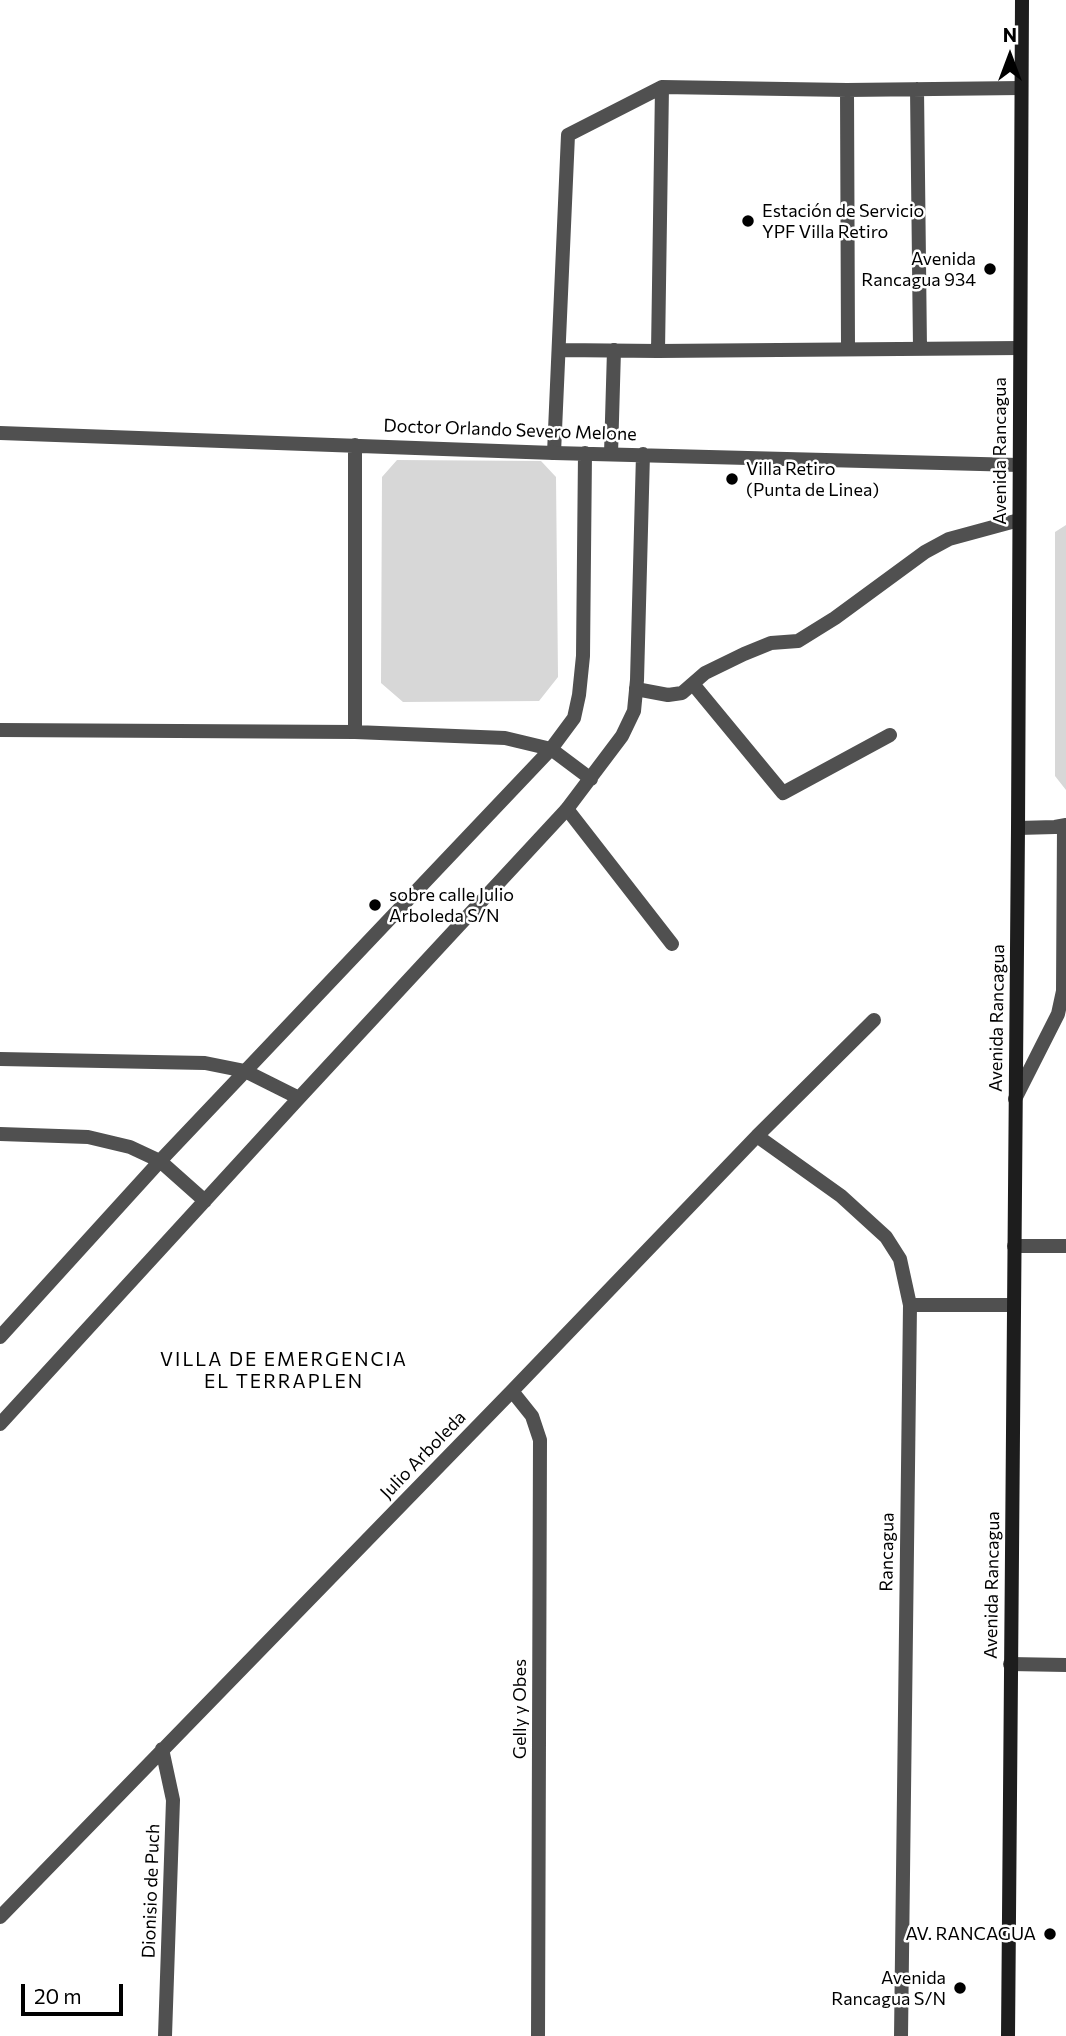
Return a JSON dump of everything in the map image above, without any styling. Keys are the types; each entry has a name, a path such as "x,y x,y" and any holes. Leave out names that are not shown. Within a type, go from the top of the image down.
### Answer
{"main road":[{"name":"Avenida Rancagua","path":"1008,2036 1018,828 1021,0"}],"street":[{"path":"554,453 568,135 662,87 1021,89"},
{"path":"659,351 662,87"},
{"path":"917,89 920,349"},
{"path":"847,90 848,349"},
{"path":"560,350 1020,348"},
{"path":"611,454 614,350"},
{"name":"Doctor Orlando Severo Melone","path":"0,433 1019,466"},
{"path":"355,445 355,732"},
{"path":"0,1337 160,1161 551,748 574,718 583,656 585,453"},
{"path":"0,1424 567,809 622,736 634,710 636,689 643,454"},
{"path":"636,689 668,695 682,693 705,673 762,646 798,641 835,618 925,552 949,539 1019,520"},
{"path":"693,684 783,793 890,735"},
{"path":"0,730 355,732 505,738 551,748 591,779"},
{"path":"567,809 672,944"},
{"path":"1016,1099 1058,1014 1063,991 1065,825 1018,828"},
{"name":"Julio Arboleda","path":"0,1917 757,1136 874,1020"},
{"path":"0,1059 205,1063 245,1071 299,1098"},
{"path":"0,1134 88,1137 130,1147 160,1161 205,1201"},
{"name":"Rancagua","path":"757,1136 841,1196 886,1237 900,1259 910,1305 901,2036"},
{"path":"1014,1245 1066,1246"},
{"path":"910,1305 1014,1305"},
{"name":"Gelly y Obes","path":"512,1391 532,1416 540,1440 538,2036"},
{"path":"1010,1664 1066,1665"},
{"name":"Dionisio de Puch","path":"162,1749 173,1800 165,2036"}],"shaded area":[{"path":"397,460 541,461 556,477 558,677 539,701 403,702 381,683 382,477"},
{"path":"1066,525 1066,790 1055,776 1055,532"}],"place":[{"name":"Estación de Servicio YPF Villa Retiro","path":"748,221"},
{"name":"Avenida Rancagua 934","path":"990,269"},
{"name":"Villa Retiro (Punta de Linea)","path":"732,479"},
{"name":"sobre calle Julio Arboleda S/N","path":"375,905"},
{"name":"AV. RANCAGUA","path":"1050,1934"},
{"name":"Avenida Rancagua S/N","path":"960,1988"}],"district":[{"name":"VILLA DE EMERGENCIA EL TERRAPLEN","path":"284,1371"}]}
